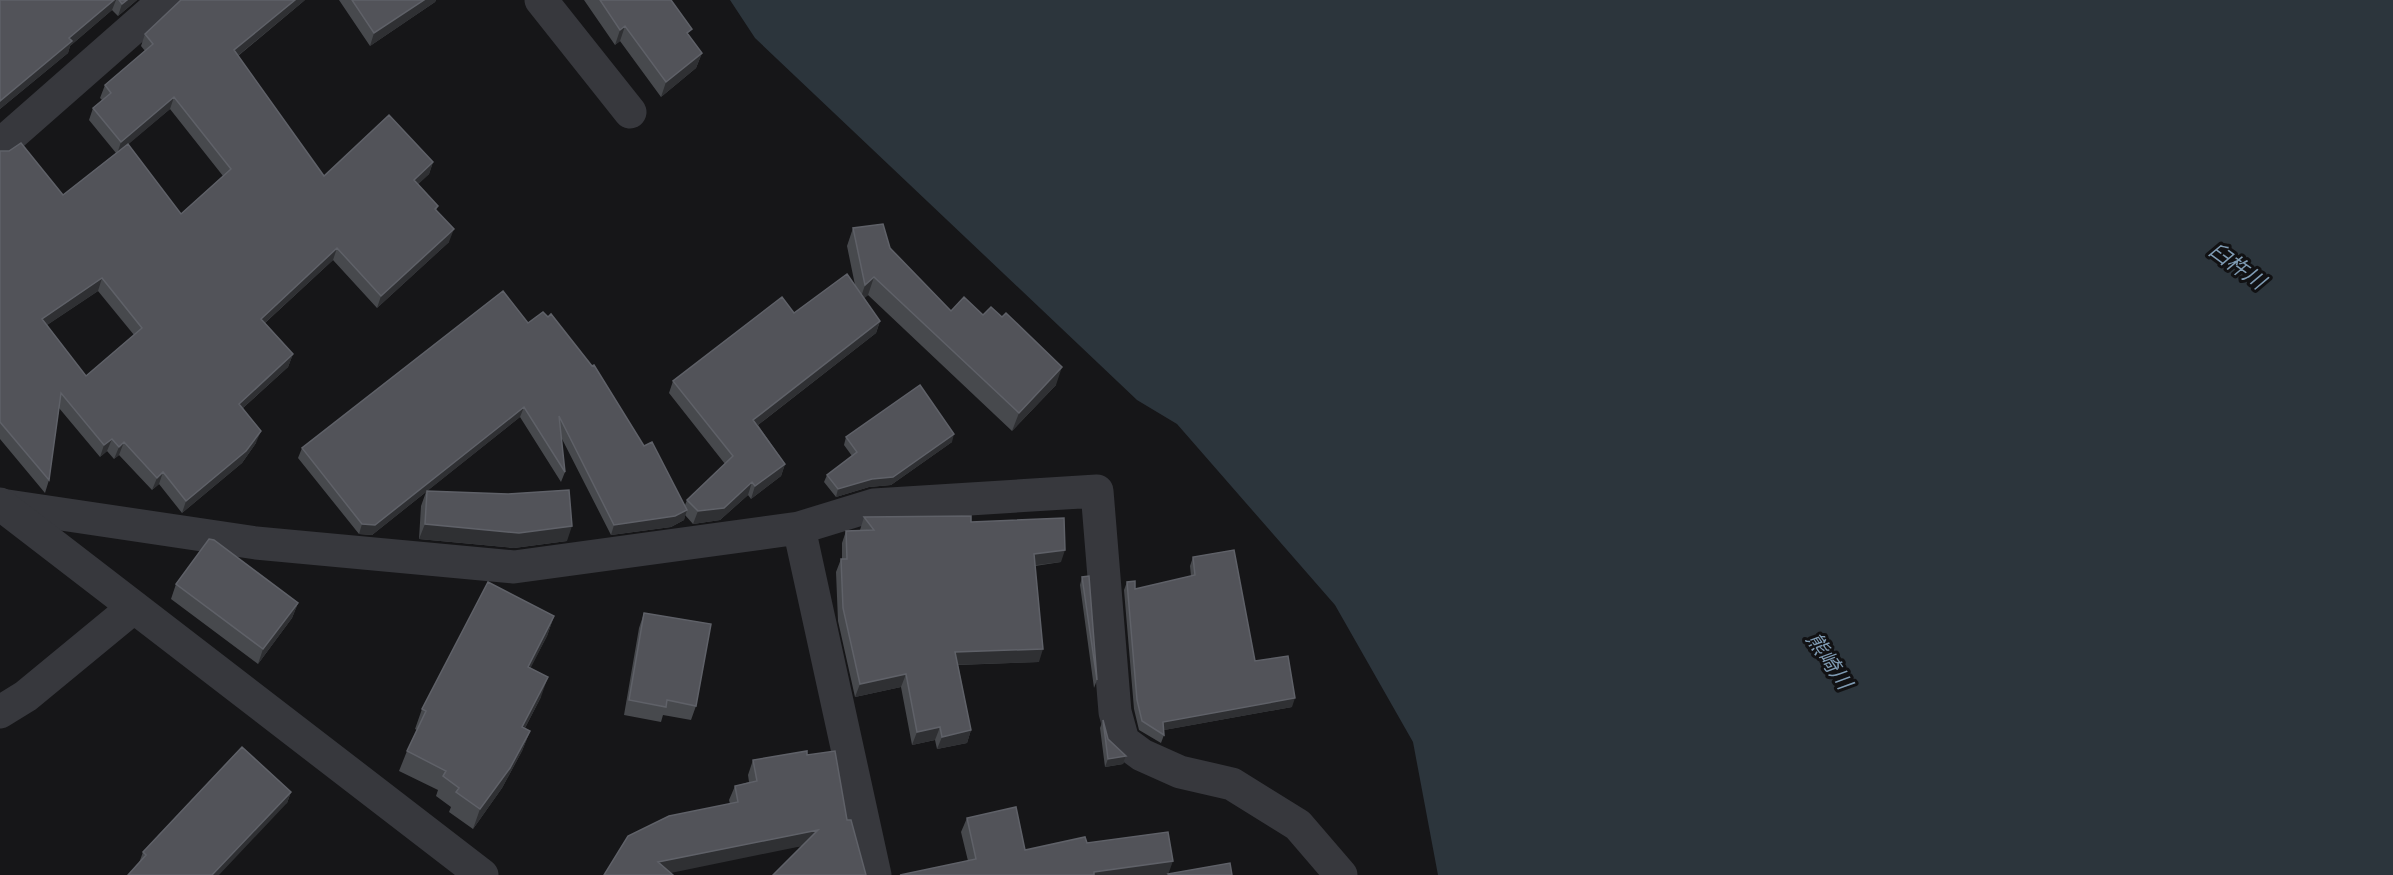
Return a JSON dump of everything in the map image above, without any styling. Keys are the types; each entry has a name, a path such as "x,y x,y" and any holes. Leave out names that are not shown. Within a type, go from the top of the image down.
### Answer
{"street":[{"path":"0,145 165,0"},
{"path":"541,0 630,112"},
{"path":"0,505 256,543 514,567 799,528 874,505 1098,491 1115,712 1124,741 1142,755 1163,765 1232,784 1298,825 1341,875"},
{"path":"0,505 482,875"},
{"path":"799,528 874,875"},
{"path":"0,712 26,696 134,607"}],"water":[{"path":"730,0 2393,0 2393,875 1438,875 1413,742 1335,605 1177,424 1137,400 755,38"}],"building":[{"path":"0,0 114,0 69,38 72,41 0,101"},
{"path":"181,0 295,0 234,50 324,176 389,115 433,162 414,180 438,206 435,209 454,229 381,296 337,248 261,319 293,354 239,404 261,431 246,451 186,501 163,472 157,478 124,442 119,447 112,439 104,445 61,393 49,480 0,422 0,151 9,151 21,143 63,195 128,144 181,214 231,169 174,97 121,142 93,108 111,93 105,85 153,44 145,34","holes":["102,278 142,328 86,376 42,319"]},
{"path":"352,0 424,0 374,33"},
{"path":"600,0 671,0 692,29 687,33 702,53 666,82 625,26 620,30"},
{"path":"883,224 890,248 951,311 964,297 983,315 991,307 1002,317 1006,313 1062,367 1019,413 874,277 865,285 853,228"},
{"path":"847,274 880,321 753,420 785,464 755,486 752,482 724,508 698,511 687,500 733,456 673,381 782,297 794,313"},
{"path":"503,291 528,323 543,312 548,317 551,314 592,366 594,365 644,446 652,442 687,510 675,516 614,525 559,416 565,472 524,407 375,525 362,524 302,448"},
{"path":"920,385 954,434 893,477 872,479 838,489 827,475 857,452 846,437"},
{"path":"569,490 572,526 519,533 425,524 427,491 508,494"},
{"path":"971,516 971,522 1064,518 1065,550 1034,554 1043,649 955,652 971,730 942,737 940,727 917,732 906,674 860,684 843,608 841,559 847,559 846,531 874,530 864,517"},
{"path":"209,539 214,540 298,603 263,649 176,584"},
{"path":"1234,550 1255,661 1288,656 1295,698 1163,722 1164,735 1142,721 1137,700 1127,582 1135,581 1135,589 1195,575 1193,557"},
{"path":"1089,576 1097,680 1082,577"},
{"path":"488,582 554,616 528,667 548,677 522,727 530,731 510,768 480,809 456,792 459,788 443,776 446,771 407,751 426,711 422,709"},
{"path":"644,613 711,624 696,706 667,700 666,707 629,700"},
{"path":"1103,720 1108,739 1126,756 1108,759"},
{"path":"242,747 291,792 212,875 128,875 146,855 143,852"},
{"path":"807,751 807,755 835,751 847,820 851,820 866,875 773,875 818,830 658,862 673,875 604,875 628,836 669,816 738,802 735,786 757,781 753,760"},
{"path":"1016,807 1025,850 1085,837 1087,843 1168,832 1173,861 1094,872 1094,875 900,875 976,859 967,818"},
{"path":"1230,863 1232,875 1168,874"}],"water label":[{"name":"臼杵川","path":"2237,266"},
{"name":"熊崎川","path":"1829,661"}]}
